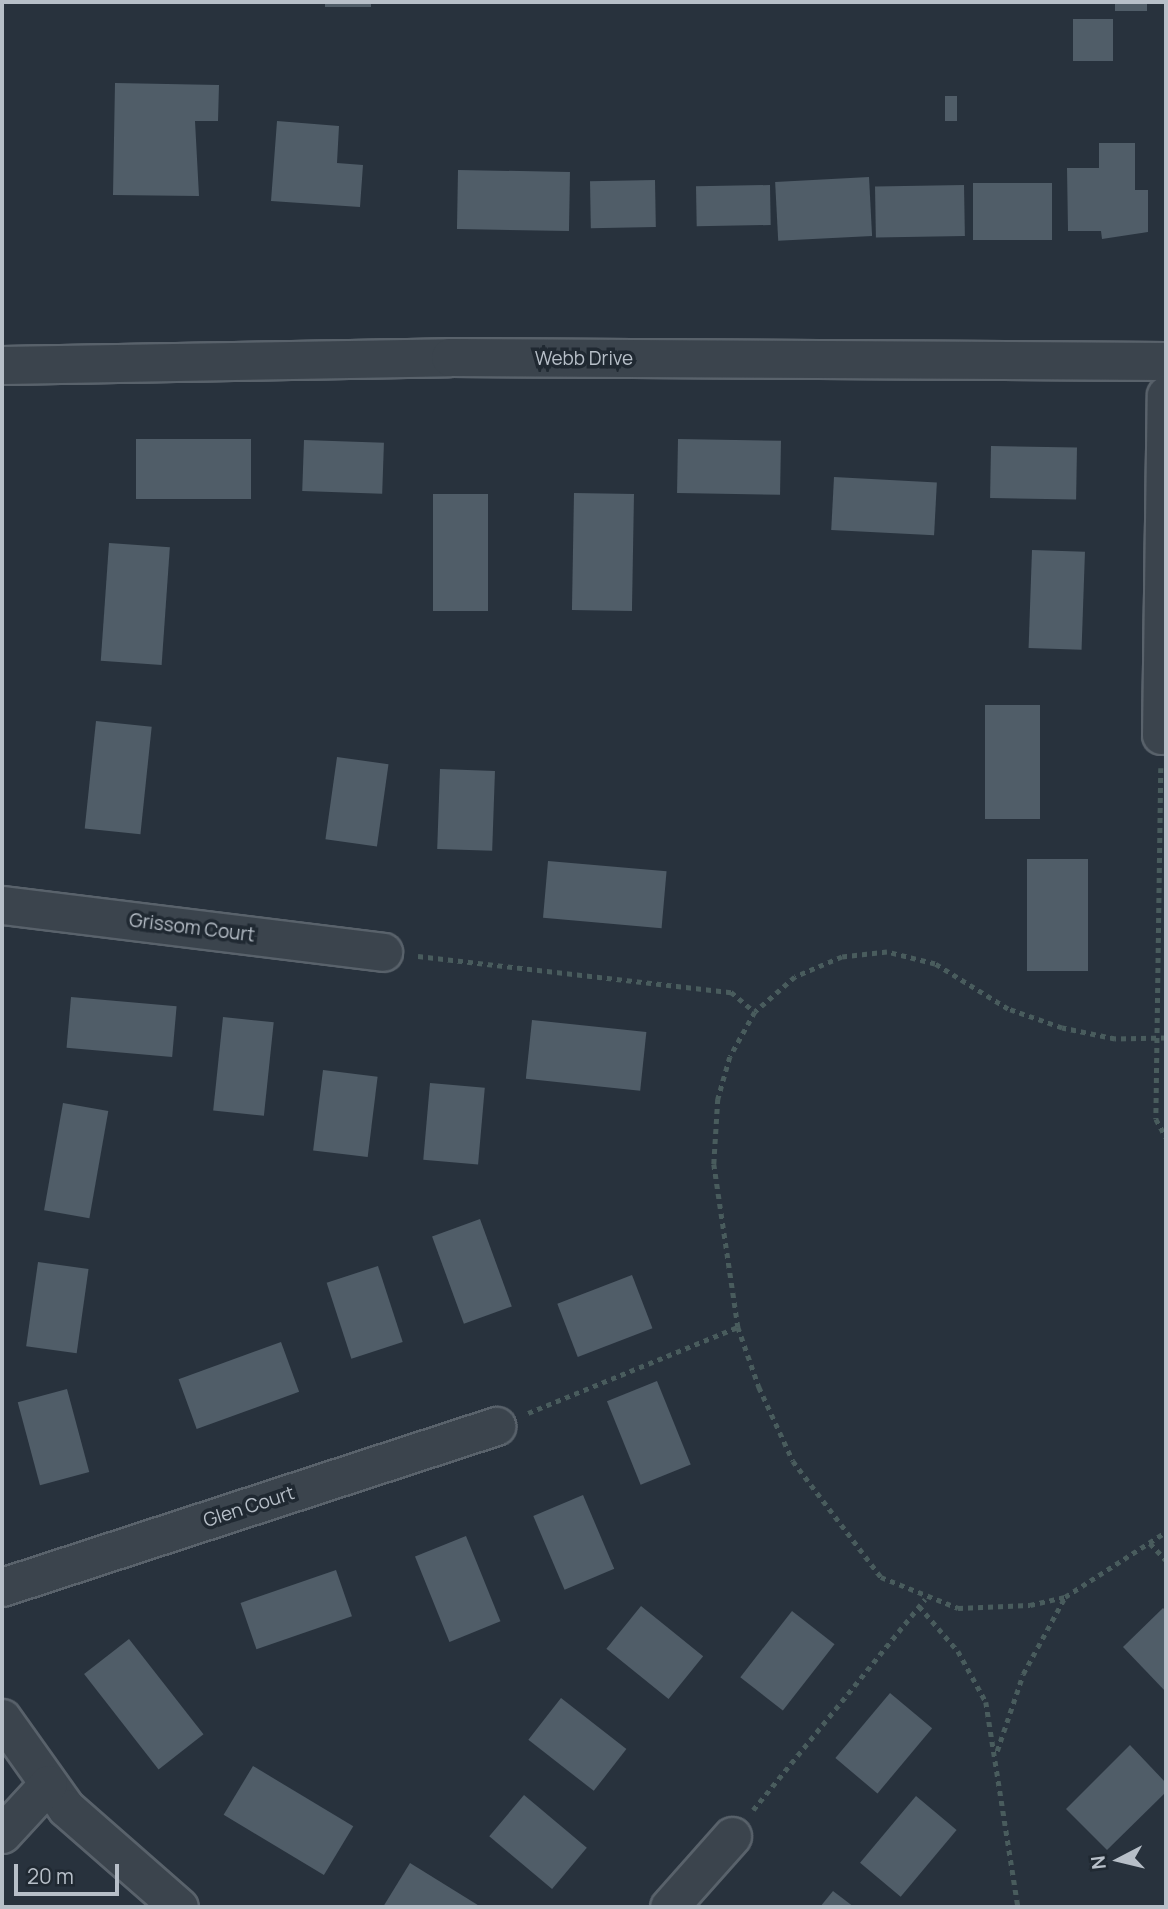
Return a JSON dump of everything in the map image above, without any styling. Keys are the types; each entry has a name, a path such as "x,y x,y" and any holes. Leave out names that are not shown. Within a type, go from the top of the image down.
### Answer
{"street":[{"name":"Webb Drive","path":"2,365 450,357 1166,360"},
{"path":"1161,735 1166,395"},
{"name":"Grissom Court","path":"2,905 383,952"},
{"name":"Glen Court","path":"2,1587 496,1426"},
{"path":"2,1718 48,1784 120,1861 179,1907"},
{"path":"2,1834 48,1784"},
{"path":"669,1907 732,1836"}],"path":[{"path":"1161,735 1163,1039 1156,1119 1166,1137"},
{"path":"383,952 731,992 755,1012"},
{"path":"1163,1039 1115,1039 1062,1028 1009,1009 935,964 887,952 842,957 795,977 755,1012 730,1057 718,1099 714,1164 738,1326 793,1461 881,1577 925,1599 991,1609 1065,1597 1166,1532"},
{"path":"496,1426 738,1326"},
{"path":"1150,1543 1166,1560"},
{"path":"997,1752 1023,1674 1065,1597"},
{"path":"732,1836 925,1599"},
{"path":"919,1606 958,1651 986,1702 997,1752 1000,1815 1018,1907"}],"building":[{"path":"325,2 371,2 371,7 325,7"},
{"path":"1115,2 1147,2 1147,11 1115,11"},
{"path":"1073,19 1113,19 1113,61 1073,61"},
{"path":"115,83 219,85 218,121 195,121 199,196 113,195"},
{"path":"945,96 957,96 957,121 945,121"},
{"path":"277,121 339,126 337,163 363,165 360,207 271,201"},
{"path":"1099,143 1135,143 1135,190 1148,190 1148,232 1102,239 1101,231 1068,231 1067,168 1099,168"},
{"path":"458,170 570,172 569,231 457,229"},
{"path":"869,177 872,236 778,241 775,182"},
{"path":"655,180 656,227 591,228 590,181"},
{"path":"973,183 1052,183 1052,240 973,240"},
{"path":"770,185 771,225 697,226 696,186"},
{"path":"964,185 965,236 876,238 875,187"},
{"path":"136,439 251,439 251,499 136,499"},
{"path":"678,439 781,441 780,495 677,493"},
{"path":"304,440 384,443 382,494 302,491"},
{"path":"991,446 1077,448 1076,499 990,498"},
{"path":"834,477 937,482 934,535 831,530"},
{"path":"574,493 634,494 632,611 572,610"},
{"path":"433,494 488,494 488,611 433,611"},
{"path":"109,543 170,547 162,665 101,661"},
{"path":"1032,550 1085,552 1082,650 1029,648"},
{"path":"985,705 1040,705 1040,819 985,819"},
{"path":"96,721 152,727 140,834 85,828"},
{"path":"337,757 388,764 377,846 325,839"},
{"path":"440,769 495,771 492,851 437,849"},
{"path":"1027,859 1088,859 1088,971 1027,971"},
{"path":"548,861 667,871 662,928 543,918"},
{"path":"71,997 177,1006 172,1057 67,1048"},
{"path":"223,1017 274,1022 264,1116 213,1110"},
{"path":"532,1020 646,1032 640,1091 526,1079"},
{"path":"323,1070 378,1077 368,1157 313,1150"},
{"path":"430,1083 485,1088 478,1165 423,1160"},
{"path":"63,1103 108,1111 89,1218 44,1210"},
{"path":"480,1219 512,1306 464,1324 432,1236"},
{"path":"38,1262 89,1269 77,1353 26,1346"},
{"path":"378,1266 403,1342 351,1359 327,1283"},
{"path":"632,1275 652,1328 578,1357 557,1304"},
{"path":"281,1342 299,1392 197,1429 179,1379"},
{"path":"657,1381 691,1464 641,1485 607,1401"},
{"path":"67,1389 89,1472 40,1485 18,1402"},
{"path":"583,1495 614,1569 565,1590 533,1516"},
{"path":"466,1536 500,1621 449,1642 415,1557"},
{"path":"336,1570 352,1616 256,1649 241,1603"},
{"path":"641,1606 703,1656 669,1699 606,1649"},
{"path":"1163,1608 1166,1611 1166,1692 1123,1647"},
{"path":"792,1611 835,1644 783,1710 740,1677"},
{"path":"129,1639 203,1734 159,1769 84,1674"},
{"path":"890,1693 932,1728 877,1793 835,1758"},
{"path":"561,1698 626,1749 594,1791 528,1740"},
{"path":"1130,1745 1166,1783 1166,1792 1107,1850 1066,1809"},
{"path":"253,1766 353,1826 324,1875 224,1815"},
{"path":"524,1795 587,1848 552,1889 489,1836"},
{"path":"916,1796 957,1830 901,1897 860,1863"},
{"path":"410,1863 481,1907 383,1907"},
{"path":"833,1891 854,1907 820,1907"}]}
